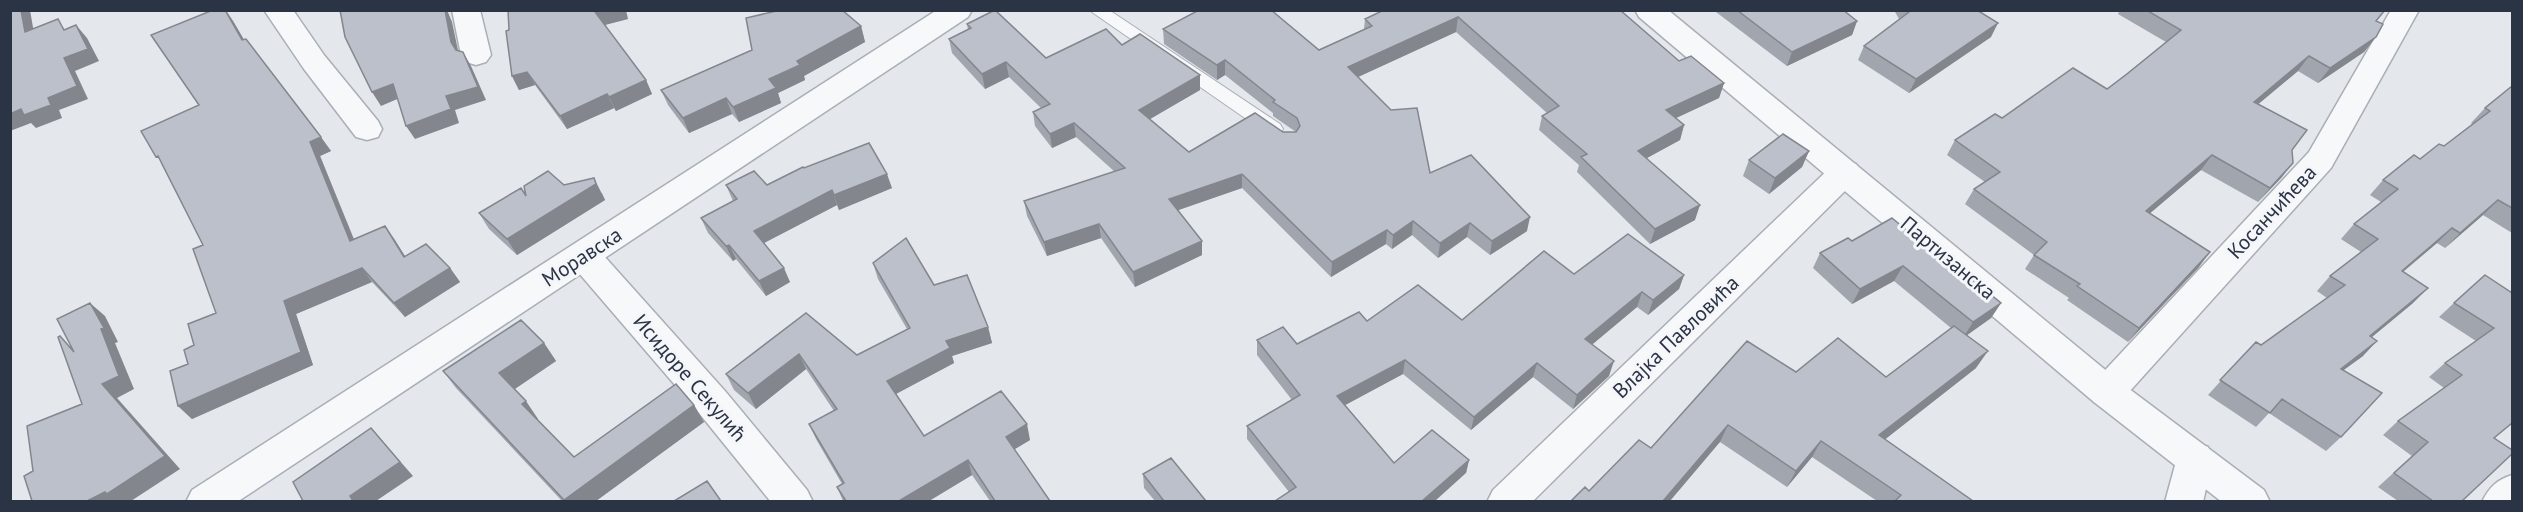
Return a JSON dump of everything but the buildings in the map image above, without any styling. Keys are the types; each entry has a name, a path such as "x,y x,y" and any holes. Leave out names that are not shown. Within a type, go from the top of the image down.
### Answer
{"street":[{"path":"278,10 314,62 368,129"},
{"path":"466,10 476,55"},
{"name":"Моравска","path":"205,501 958,10"},
{"name":"Партизанска","path":"1649,10 2108,392 2251,501"},
{"name":"Косанчићева","path":"2108,392 2320,160 2405,10"},
{"name":"Влајка Павловића","path":"1506,501 1845,172"},
{"name":"Исидоре Секулић","path":"584,256 795,501"},
{"path":"2184,501 2195,458"},
{"path":"2500,501 2512,491"}],"lane":[{"path":"1097,10 1289,139"}]}
